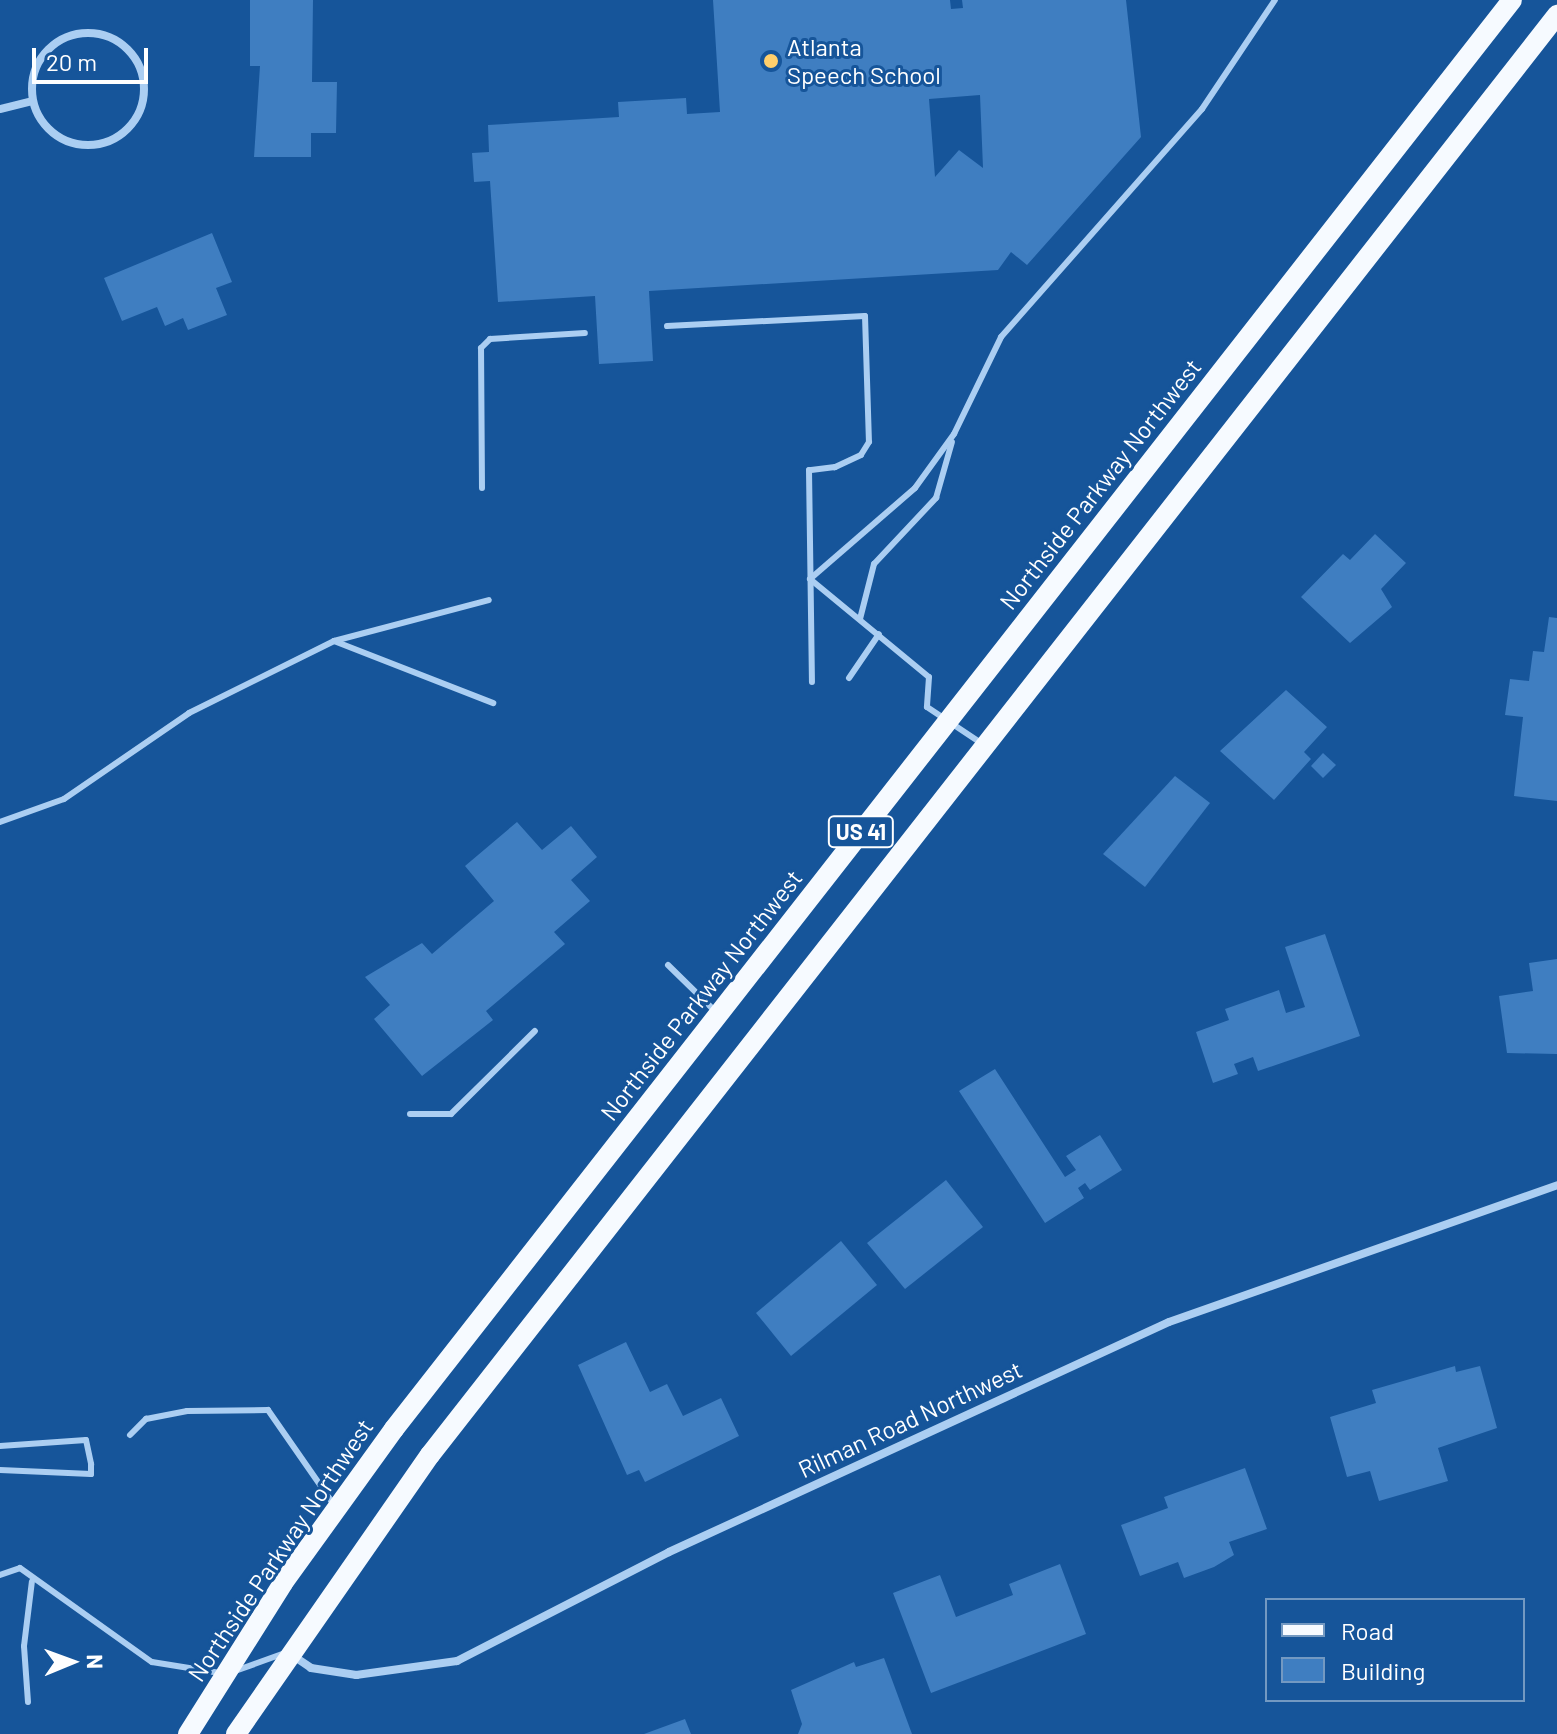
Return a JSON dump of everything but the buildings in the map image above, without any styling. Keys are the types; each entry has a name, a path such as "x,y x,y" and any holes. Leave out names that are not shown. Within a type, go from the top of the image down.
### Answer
{"main road":[{"name":"Northside Parkway Northwest","path":"188,1734 335,1507 1512,0"},
{"name":"US 41","path":"236,1734 288,1652 430,1455 1557,15"}],"street":[{"path":"76,33 119,41 143,77 136,120 100,145 57,137 32,101 40,58 76,33"},
{"path":"0,109 32,101"},
{"name":"Rilman Road Northwest","path":"288,1652 311,1668 356,1675 457,1661 669,1552 1169,1322 1557,1185"}],"lane":[{"path":"810,579 915,488 954,434 1001,337 1202,109 1275,0"},
{"path":"667,326 865,316 872,428 861,455 809,470 812,682"},
{"path":"482,488 481,348 490,339 585,333"},
{"path":"860,619 874,564 936,498 954,434"},
{"path":"810,579 929,677 927,707 985,746"},
{"path":"0,822 64,799 189,713 334,641 489,600"},
{"path":"849,678 879,634"},
{"path":"334,641 493,703"},
{"path":"668,965 718,1014"},
{"path":"410,1114 451,1114 535,1031"},
{"path":"130,1435 146,1419 187,1411 268,1410 335,1507"},
{"path":"0,1470 91,1474 86,1440 1,1445"},
{"path":"0,1575 20,1568 32,1581 152,1662 225,1674 288,1652"},
{"path":"28,1702 24,1646 32,1581"}],"place":[{"name":"Atlanta Speech School","path":"771,61"}]}
